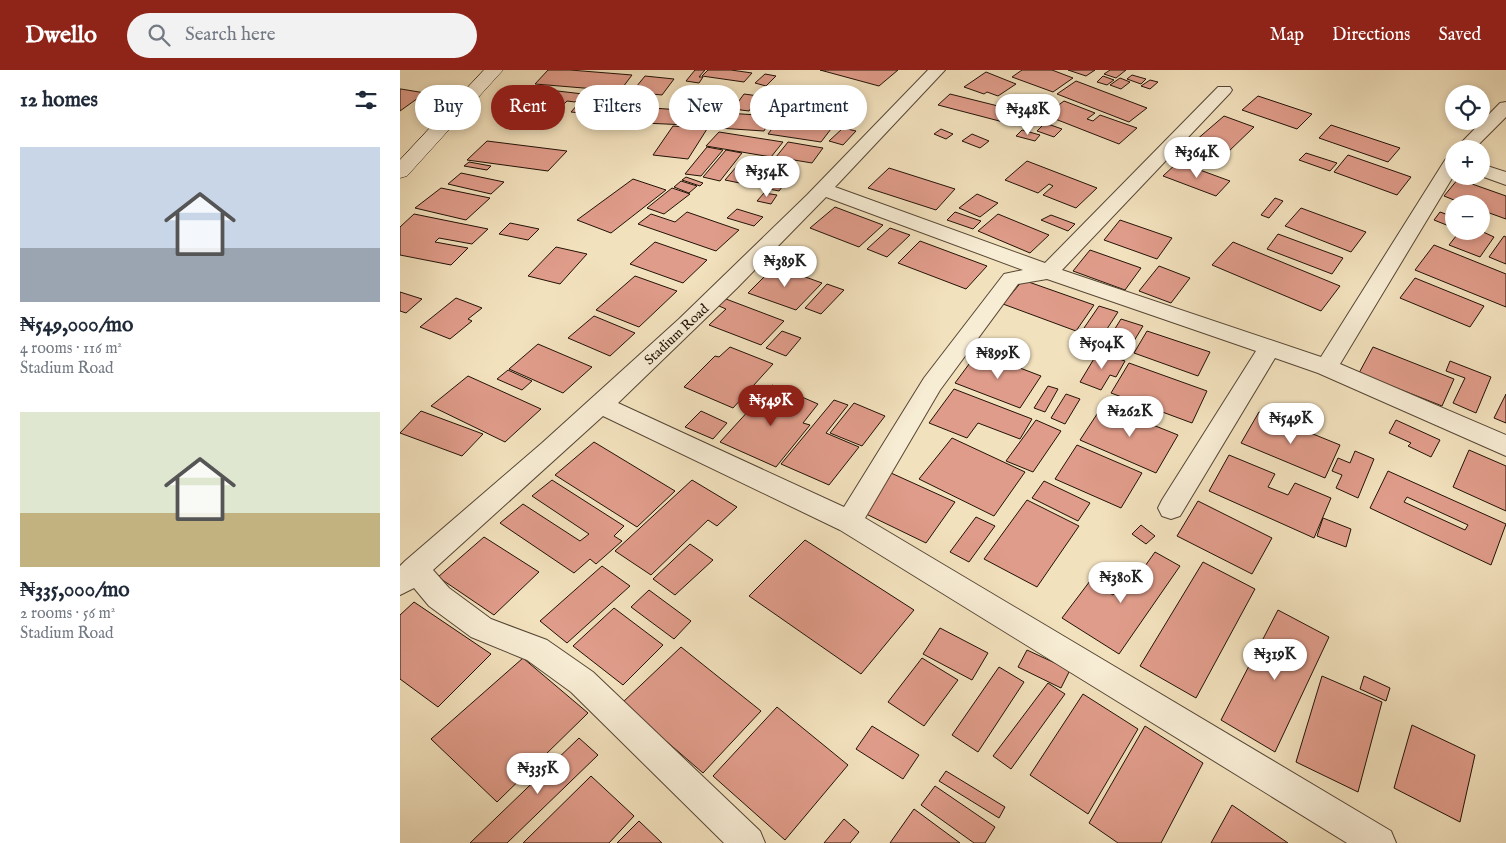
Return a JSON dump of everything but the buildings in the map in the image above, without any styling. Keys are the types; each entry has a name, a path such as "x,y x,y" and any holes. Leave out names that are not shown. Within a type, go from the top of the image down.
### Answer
{"main road":[{"path":"400,172 494,70"}],"street":[{"name":"Stadium Road","path":"408,576 601,405 712,300 937,70"},
{"path":"849,522 932,384 1011,279 1048,272 1224,90"},
{"path":"1473,140 1506,107"},
{"path":"1490,173 1506,179"},
{"path":"1326,367 1445,175"},
{"path":"822,189 1048,272 1326,367 1506,446"},
{"path":"1171,508 1270,348"},
{"path":"601,405 849,522 1378,843"},
{"path":"408,576 481,628 537,650 582,682 748,843"}]}
